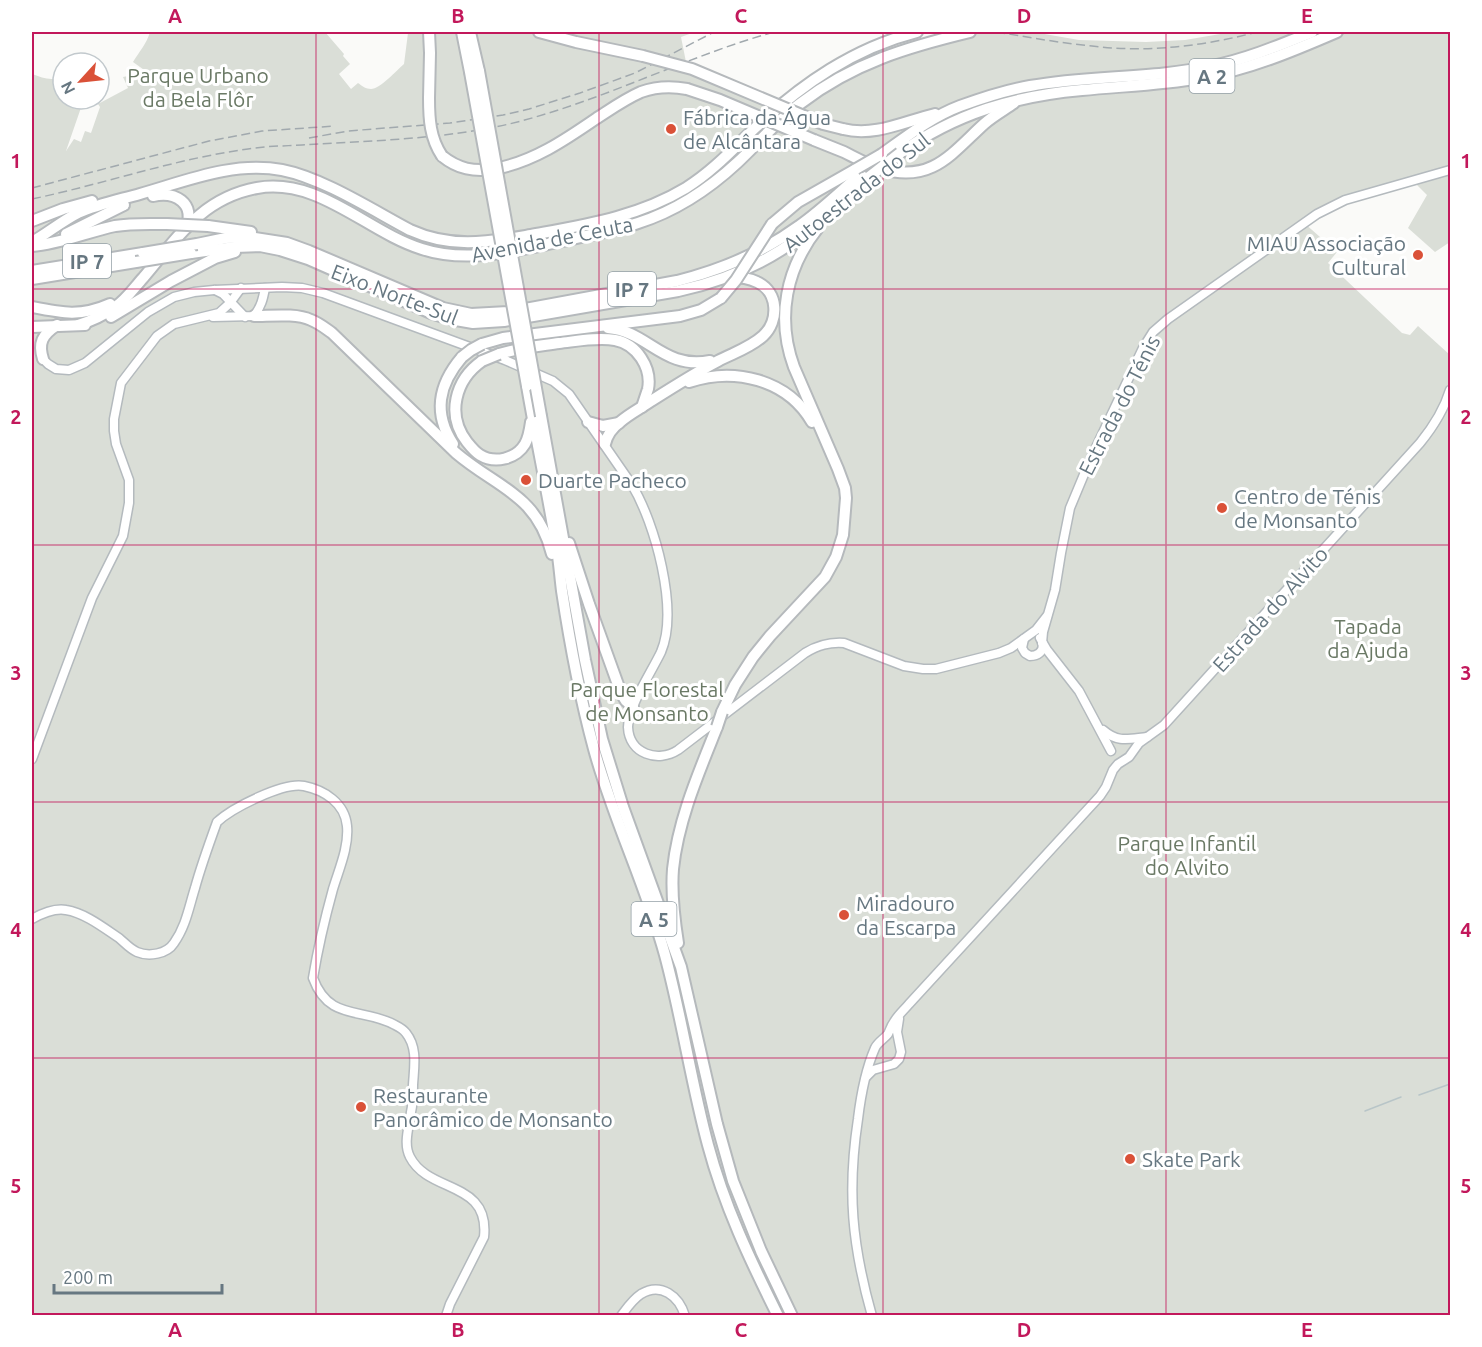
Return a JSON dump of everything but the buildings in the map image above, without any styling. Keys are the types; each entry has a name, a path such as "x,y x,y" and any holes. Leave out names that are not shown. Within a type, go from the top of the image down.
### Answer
{"highway":[{"path":"429,32 431,132 442,156 460,168 474,171 516,164 556,146 632,96 650,90 672,87 687,89 720,100 881,169 901,173 919,172 936,166 951,156 986,123 1020,99"},
{"path":"462,32 474,72"},
{"path":"470,32 474,72 534,413 565,529 589,604 621,693 633,707"},
{"path":"539,32 692,69 823,124 843,129 860,132 883,129 950,110"},
{"name":"Avenida de Ceuta","path":"195,178 230,170 261,168 282,170 302,175 331,188 410,230 438,240 466,243 488,242 604,221 644,208 686,188 712,170 773,111 820,74 872,47 917,32"},
{"name":"Avenida de Ceuta","path":"126,297 198,215 230,196 260,188 297,189 325,199 405,242 427,251 461,256 493,254 606,232 638,223 693,198 720,178 801,103 828,84 902,49 970,32"},
{"name":"Autoestrada do Sul","path":"755,259 796,240 826,215 882,154 917,129 950,110 1003,92 1031,86 1167,73 1213,66 1252,55 1312,32"},
{"name":"Autoestrada do Sul","path":"755,259 771,245 800,226 863,173 963,117 1020,99 1079,90 1202,78 1259,63 1337,32"},
{"path":"479,470 462,455 452,442 445,428 440,404 448,375 462,357 471,350 503,338 680,316 701,309 721,298 736,280 772,224 798,202 863,173"},
{"path":"32,221 68,207 195,178"},
{"path":"35,244 76,214 195,178"},
{"path":"325,199 331,188"},
{"path":"686,188 693,198"},
{"path":"59,225 161,194 176,196 183,203 188,220 184,231"},
{"path":"35,244 124,205"},
{"path":"681,967 673,903 675,859 685,815 722,712 746,666 760,647 817,586 831,567 841,546 846,498 842,480 794,367 784,329 785,304 791,278 802,252 826,215"},
{"path":"35,244 118,226 167,224 208,226 252,232 280,246"},
{"path":"405,242 410,230"},
{"path":"32,327 98,323 215,258 239,251 280,246"},
{"name":"Eixo Norte-Sul","path":"280,246 431,313 473,323 504,321 678,291 727,277 755,259"},
{"name":"Eixo Norte-Sul","path":"32,271 194,249 280,246 309,251 443,308 471,314 505,312 677,281 755,259"},
{"name":"Eixo Norte-Sul","path":"32,279 140,257"},
{"path":"604,444 607,435 618,423 699,370 761,338 770,327 775,313 771,295 762,285 748,279 727,277"},
{"path":"78,325 108,312 126,297"},
{"path":"32,307 62,313 86,312 126,297"},
{"path":"249,316 304,318 312,320 332,333 456,453 515,494 537,517 543,528 562,593"},
{"path":"44,360 40,348 43,338 57,325"},
{"path":"592,327 613,328 626,332 681,362 699,363 722,359"},
{"path":"534,413 528,439 520,450 516,454 495,460 480,455 474,450 459,429 456,421 457,395 462,381 471,369 482,361 499,354 594,339 616,340 637,353 645,364 648,388 642,407"},
{"path":"32,347 44,360"},
{"path":"669,389 702,378 734,375 759,379 785,393 802,408 819,434 838,478 845,508"},
{"name":"A 5","path":"534,413 562,593 594,750 665,954 711,1156 745,1250 778,1316"},
{"path":"588,422 603,426 618,423"},
{"name":"A 5","path":"551,473 587,671 602,739 623,807 681,967 714,1114 742,1206 760,1251 792,1316"}],"street":[{"name":"Estrada do Ténis","path":"1043,643 1043,632 1055,590 1065,529 1073,499 1153,332 1317,214 1345,200 1450,170"},
{"path":"32,759 92,598 123,536 129,503 129,480 116,444 114,431 121,383 157,336 174,324 219,313 241,288"},
{"path":"44,360 56,369 69,370 85,363 148,312 174,297 194,292 241,288 302,288 323,293 505,360 553,381 569,394 638,496 650,523 658,551 665,596 667,630 662,648 633,707 628,726 633,744 651,756 665,757 672,754 805,653 821,645 844,643 904,666 923,669 936,669 999,653 1019,652 1047,659 1061,668"},
{"path":"197,318 249,316 259,310 264,299 265,288"},
{"path":"214,290 223,294 230,303 249,316"},
{"name":"Estrada do Alvito","path":"872,1316 856,1250 852,1200 853,1156 864,1081 875,1049 887,1035 894,1021 1100,796 1118,764 1129,757 1139,743 1169,719 1420,443 1440,414 1450,390"},
{"name":"Estrada do Ténis","path":"999,653 1016,646 1036,630 1047,616"},
{"path":"1030,655 1022,648 1026,638 1037,636 1079,691 1111,752 1118,760 1124,760"},
{"path":"1030,655 1041,652 1043,643"},
{"path":"1098,725 1111,736 1131,746 1132,752"},
{"path":"1111,752 1113,743 1147,737"},
{"name":"Estrada do Alvito","path":"1110,776 1111,752"},
{"path":"32,919 55,910 66,910 94,922 135,952 147,955 164,952 174,943 187,917 203,861 217,822 221,818 242,806 289,786 302,785 321,791 333,798 341,808 347,825 346,842 313,978 325,999 335,1007 389,1022 405,1030 412,1042 415,1055 412,1109 407,1138 409,1155 419,1171 462,1192 473,1200 486,1225 484,1237 446,1316"},
{"path":"864,1081 873,1070 894,1064 898,1059 901,1052 897,1027 902,1013"},
{"path":"881,1041 891,1039 899,1046"},
{"path":"875,1049 878,1061 887,1065"},
{"path":"621,1316 629,1304 640,1295 658,1290 675,1297 680,1302 686,1316"}],"green space":[{"name":"Parque Florestal de Monsanto","path":"150,32 325,32 350,64 339,74 351,89 358,83 371,89 384,83 404,64 408,33 406,32 695,32 681,37 686,62 790,105 809,90 836,74 886,49 947,32 1033,32 1079,40 1146,42 1185,40 1232,32 1450,32 1450,242 1435,252 1408,228 1427,195 1415,183 1333,206 1303,222 1337,252 1328,263 1402,333 1410,335 1418,326 1450,355 1450,1315 32,1316 32,74 51,79 51,111 80,111 66,151 74,139 81,142 85,131 91,133 99,111 111,111 111,97 128,88 123,77 147,72 133,62"}],"waterway":[{"path":"1419,1095 1450,1084"},
{"path":"1365,1111 1401,1097"}],"railway":[{"path":"309,138 348,131 450,123 529,109 635,73 714,32"},
{"path":"32,199 220,153 268,147 433,136 509,124 577,104 708,54 774,32"},
{"path":"996,32 1080,45 1134,49 1176,47 1257,32"},
{"path":"32,188 209,141 262,131 335,126"}],"place":[{"name":"Fábrica da Água de Alcântara","path":"671,129"},
{"name":"MIAU Associação Cultural","path":"1418,255"},
{"name":"Duarte Pacheco","path":"526,480"},
{"name":"Centro de Ténis de Monsanto","path":"1222,508"},
{"name":"Miradouro da Escarpa","path":"844,915"},
{"name":"Restaurante Panorâmico de Monsanto","path":"361,1107"},
{"name":"Skate Park","path":"1130,1159"}],"park label":[{"name":"Parque Urbano da Bela Flôr","path":"198,87"},
{"name":"Tapada da Ajuda","path":"1368,638"},
{"name":"Parque Infantil do Alvito","path":"1187,855"}]}
